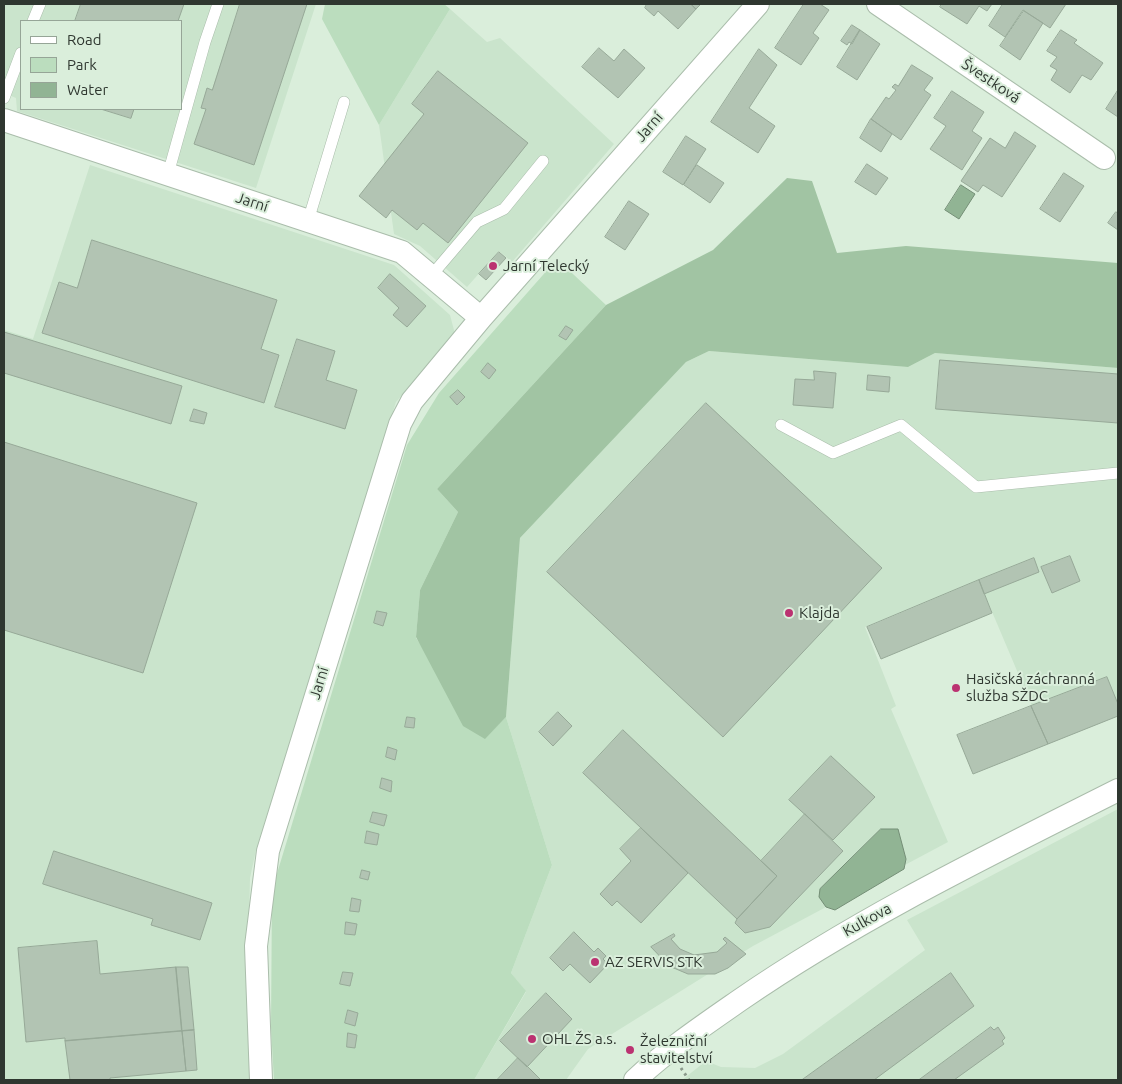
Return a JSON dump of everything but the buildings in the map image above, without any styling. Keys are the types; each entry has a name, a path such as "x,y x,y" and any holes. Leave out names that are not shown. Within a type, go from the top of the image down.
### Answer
{"street":[{"name":"Jarní","path":"261,1080 256,946 268,851 400,424 412,401 481,318 758,4"},
{"name":"Švestková","path":"878,4 1104,158"},
{"name":"Jarní","path":"4,120 402,252 481,318"},
{"name":"Kulkova","path":"634,1080 698,1030 796,962 874,916 1118,790"}],"lane":[{"path":"33,20 40,4"},
{"path":"168,174 205,42 218,4"},
{"path":"4,98 20,56"},
{"path":"308,221 344,102"},
{"path":"431,276 477,222 504,209 542,161"},
{"path":"781,425 833,453 902,425 976,487 1118,473"}],"path":[{"path":"678,1064 690,1080"}],"shaded area":[{"path":"4,4 316,4 256,188 17,111 16,98 4,93"},
{"path":"450,9 487,42 500,38 614,144 512,262 499,251 467,287 420,246 394,234 379,125"},
{"path":"90,165 394,265 450,315 455,334 396,402 256,850 250,878 248,967 251,1080 4,1080 4,330 33,339"},
{"path":"787,178 812,181 837,253 906,246 1118,263 1118,368 935,353 908,367 709,351 686,362 520,538 506,717 485,739 463,726 416,637 420,590 458,512 437,489 606,305 713,250"},
{"path":"709,351 908,367 935,353 1118,368 1118,716 1048,744 979,581 865,627 896,706 891,709 948,842 753,946 588,1049 566,1080 474,1080 526,992 511,973 552,865 506,717 520,538 686,362"},
{"path":"1118,809 1118,1080 682,1080 706,1061 721,1067 755,1068 783,1054 925,950 907,920"}],"green space":[{"path":"325,4 444,4 450,9 379,125 322,19"},
{"path":"557,259 606,305 437,489 458,512 420,590 416,638 485,738 506,717 552,865 511,973 526,991 474,1080 274,1080 271,1028 272,890 407,445 439,393"}],"water":[{"path":"961,185 975,194 959,219 945,210"},
{"path":"881,829 898,829 906,859 904,869 835,910 826,907 819,897 820,889"}],"place":[{"name":"Jarní Telecký","path":"493,266"},
{"name":"Klajda","path":"789,613"},
{"name":"Hasičská záchranná služba SŽDC","path":"956,688"},
{"name":"AZ SERVIS STK","path":"595,962"},
{"name":"OHL ŽS a.s.","path":"532,1039"},
{"name":"Železniční stavitelství","path":"630,1050"}]}
